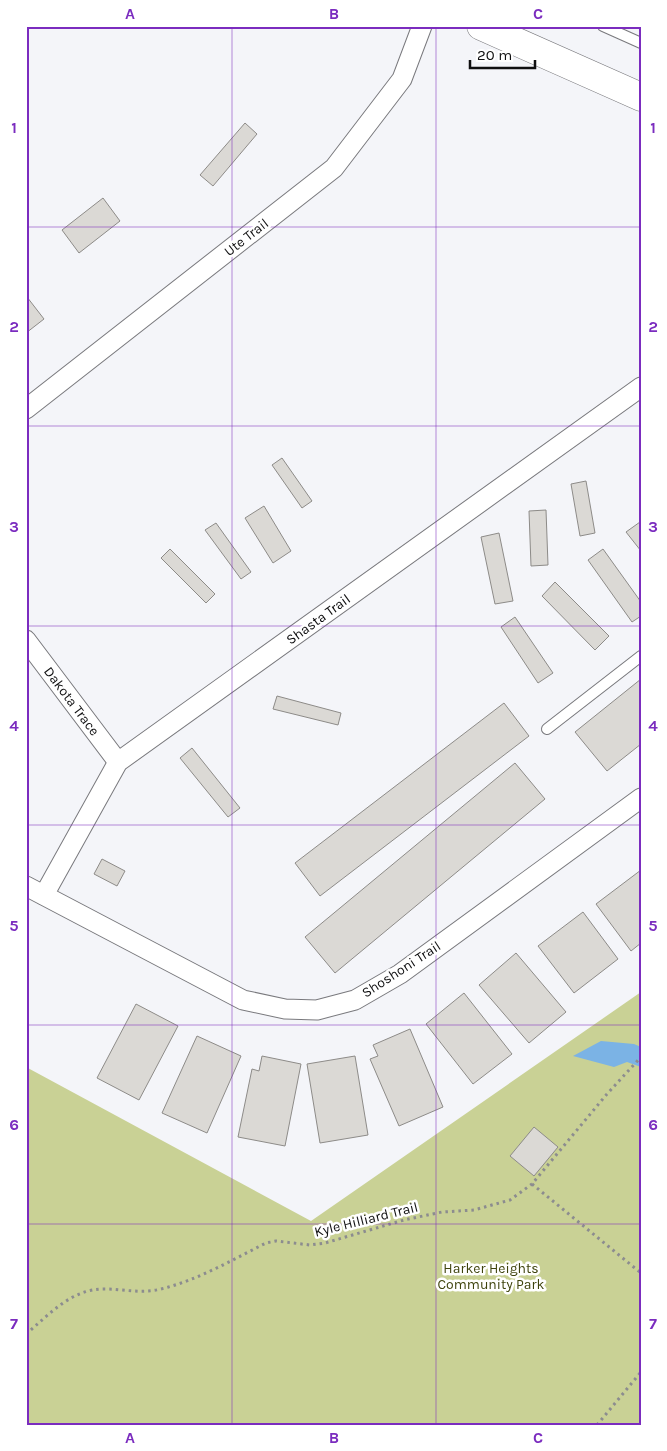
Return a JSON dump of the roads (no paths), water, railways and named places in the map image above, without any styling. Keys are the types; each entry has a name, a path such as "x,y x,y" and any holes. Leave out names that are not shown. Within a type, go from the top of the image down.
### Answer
{"street":[{"name":"Ute Trail","path":"26,409 334,168 402,79 422,26"},
{"path":"481,26 641,97"},
{"name":"Shasta Trail","path":"44,895 118,762 641,387"},
{"name":"Dakota Trace","path":"26,640 118,762"},
{"name":"Shoshoni Trail","path":"26,886 243,1000 285,1009 317,1010 355,1000 400,974 641,798"}],"lane":[{"path":"602,26 641,43"},
{"path":"546,729 641,656"}],"water":[{"path":"601,1041 634,1044 641,1047 641,1067 627,1062 614,1067 573,1056"}],"park label":[{"name":"Harker Heights Community Park","path":"491,1276"}]}
